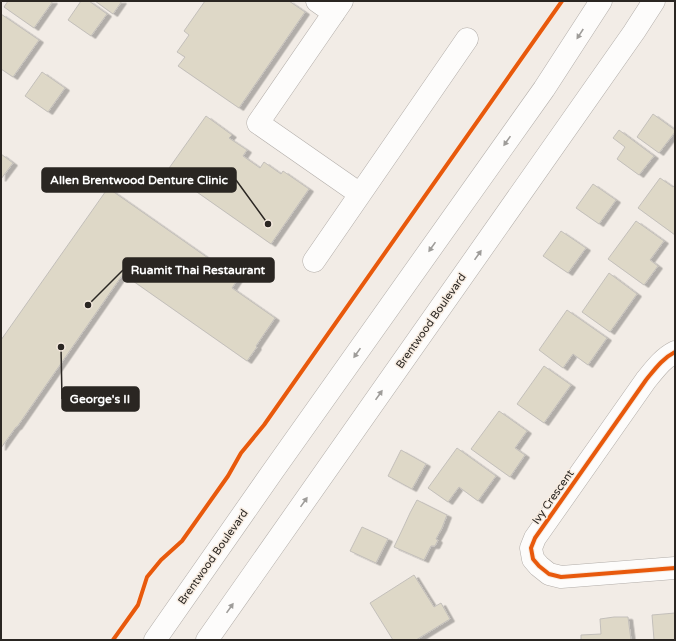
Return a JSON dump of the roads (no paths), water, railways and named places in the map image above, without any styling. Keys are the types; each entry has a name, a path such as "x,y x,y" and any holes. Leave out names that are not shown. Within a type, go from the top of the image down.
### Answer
{"main road":[{"name":"Brentwood Boulevard","path":"155,640 544,89 602,1"},
{"name":"Brentwood Boulevard","path":"207,640 634,32 654,1"},
{"path":"634,32 659,1"},
{"path":"331,5 258,122 360,194"},
{"path":"314,261 467,39"},
{"name":"Ivy Crescent","path":"675,352 658,365 646,380 535,538 531,548 533,559 539,566 549,574 561,577 675,568"}],"place":[{"name":"Allen Brentwood Denture Clinic","path":"268,224"},
{"name":"Ruamit Thai Restaurant","path":"88,305"},
{"name":"George's II","path":"61,347"}]}
